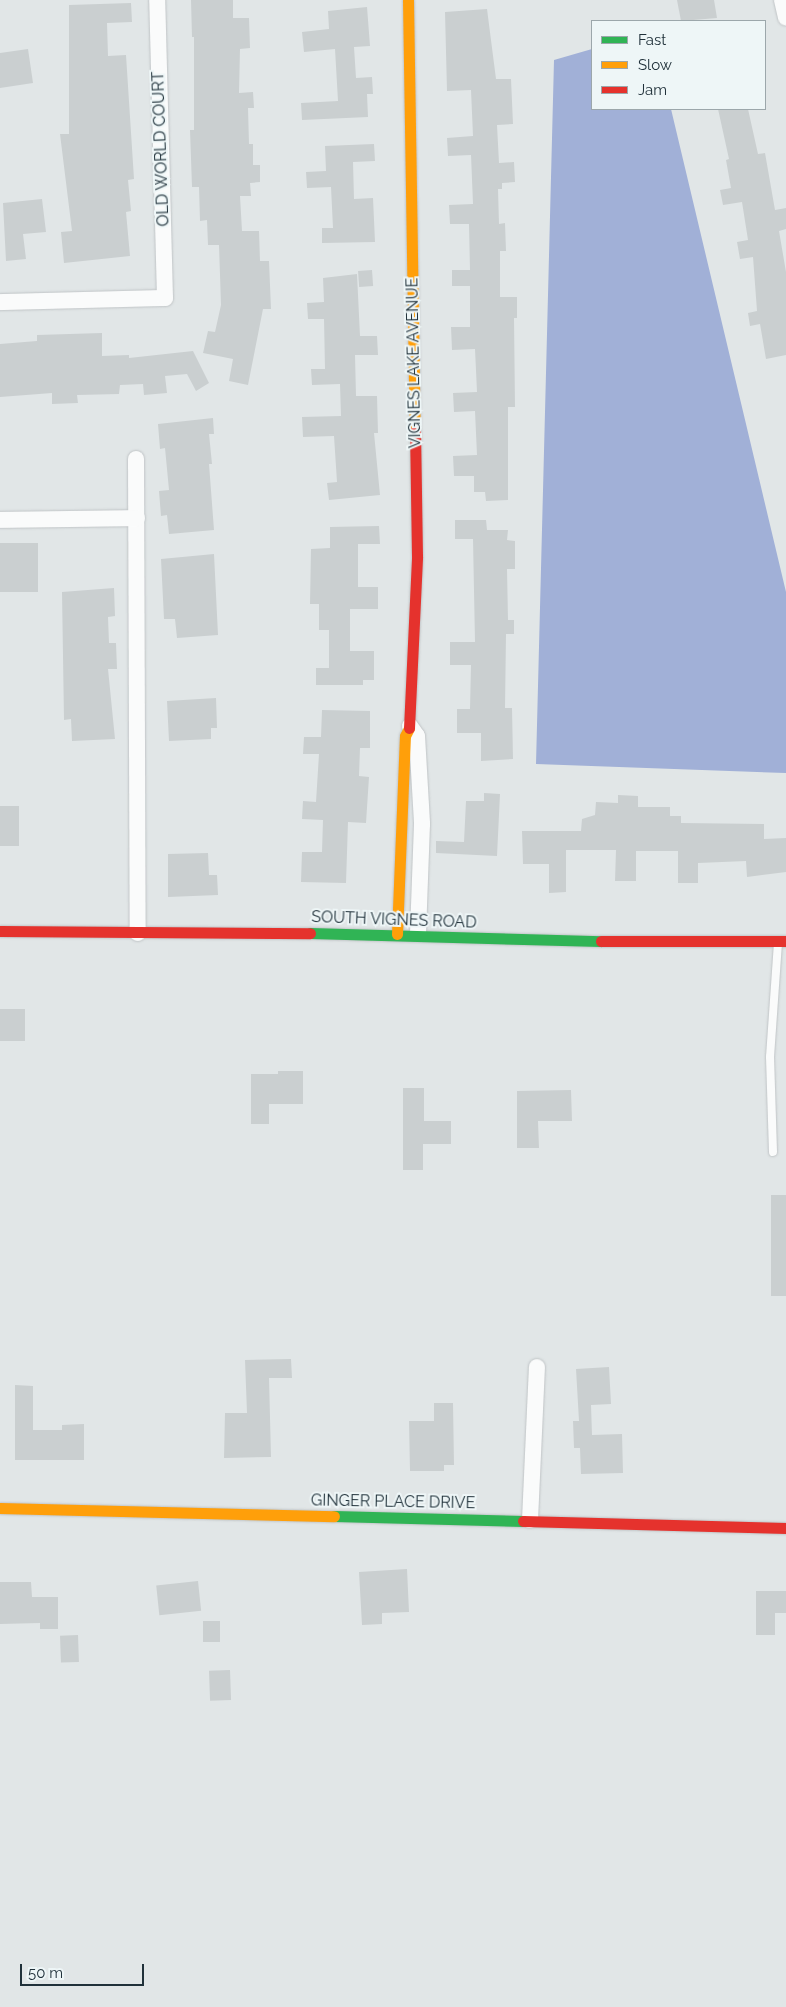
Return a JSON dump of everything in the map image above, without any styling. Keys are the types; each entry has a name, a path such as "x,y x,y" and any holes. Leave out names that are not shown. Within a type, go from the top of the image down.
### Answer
{"street":[{"name":"OLD WORLD COURT","path":"0,302 165,298 157,0"},
{"name":"VIGNES LAKE AVENUE","path":"397,934 405,736 410,726 417,546 408,0"},
{"path":"782,0 786,18"},
{"path":"136,459 138,933"},
{"path":"0,520 137,518"},
{"name":"VIGNES LAKE AVENUE","path":"410,726 417,736 422,824 418,934"},
{"name":"SOUTH VIGNES ROAD","path":"0,931 418,934 508,940 782,941"},
{"path":"530,1520 537,1368"},
{"name":"GINGER PLACE DRIVE","path":"0,1508 786,1528"}],"lane":[{"path":"773,1152 770,1056 782,941"}],"water":[{"path":"591,49 591,110 671,110 786,592 786,773 536,764 554,60"}],"building":[{"path":"191,0 233,0 233,18 249,18 250,48 240,49 239,93 253,92 254,108 248,108 249,144 253,144 253,165 260,165 260,182 250,183 251,196 240,196 242,231 259,231 260,261 269,261 271,309 263,309 248,385 229,381 233,359 203,353 208,331 215,332 221,305 219,245 208,245 207,220 200,221 199,187 192,187 190,130 194,130 194,37 192,37"},
{"path":"677,0 714,0 717,18 681,20"},
{"path":"131,3 132,22 107,23 108,56 126,55 134,179 128,180 131,211 126,212 130,256 64,263 61,232 72,231 60,134 69,134 69,5"},
{"path":"367,7 370,46 354,47 356,78 372,77 373,94 367,94 368,117 302,120 301,103 338,101 335,49 304,52 302,32 329,29 328,11"},
{"path":"487,9 496,79 511,79 513,124 497,125 499,163 514,162 515,182 502,183 502,189 498,189 499,224 505,223 506,251 500,251 500,297 517,297 517,318 514,318 515,407 508,407 508,500 486,501 485,492 474,492 474,476 454,476 453,456 477,455 475,411 454,412 453,393 477,392 475,349 452,350 451,327 470,327 470,286 452,286 452,270 470,270 469,224 450,224 449,205 473,204 471,155 448,156 447,138 473,136 471,90 447,91 445,12"},
{"path":"28,49 33,83 0,88 0,53"},
{"path":"718,110 748,110 758,154 765,153 775,210 786,208 786,229 779,231 786,272 786,355 766,359 760,324 750,326 748,313 757,311 753,257 740,259 737,242 748,240 742,202 723,205 720,190 731,188 726,160 729,159"},
{"path":"374,144 375,161 353,162 354,199 373,198 375,242 322,243 322,228 333,228 331,187 307,188 306,172 326,171 325,146"},
{"path":"42,199 46,232 23,234 26,259 6,261 3,203"},
{"path":"372,270 373,286 359,287 358,271"},
{"path":"357,274 360,336 377,336 378,355 355,355 356,396 377,396 378,433 374,433 380,495 329,500 327,483 337,482 334,436 303,437 302,417 341,416 340,384 312,385 311,369 325,369 324,319 308,319 307,303 324,302 323,278"},
{"path":"102,333 102,356 129,355 129,358 193,351 209,383 196,391 187,374 165,376 167,393 144,395 143,384 120,385 119,394 77,395 78,403 52,404 52,393 0,397 0,344 37,341 37,335"},
{"path":"213,418 214,434 209,434 212,464 209,464 214,530 169,534 167,515 161,516 159,491 169,490 165,448 160,449 158,424"},
{"path":"455,520 486,520 487,530 508,530 507,540 515,541 515,569 507,569 508,620 514,620 514,634 506,634 505,708 512,708 513,759 481,761 481,733 457,733 457,709 470,709 471,665 450,665 450,642 475,642 473,539 455,539"},
{"path":"379,526 380,544 358,544 358,587 378,587 378,609 350,609 350,651 374,651 374,680 363,680 363,685 316,685 316,668 329,668 329,630 319,630 319,604 310,604 311,549 330,548 330,527"},
{"path":"0,543 38,543 38,592 0,592"},
{"path":"214,554 218,635 177,638 175,619 164,619 161,559"},
{"path":"114,588 115,616 108,617 109,643 116,643 117,669 108,669 115,739 72,741 71,719 64,720 62,592"},
{"path":"216,698 217,728 211,728 211,739 169,741 167,701"},
{"path":"322,710 370,711 370,748 360,748 359,776 369,777 366,823 348,822 346,883 301,882 302,852 322,852 323,820 302,819 303,801 316,802 319,754 303,754 304,737 321,737"},
{"path":"484,793 500,794 497,856 436,853 436,841 464,842 466,801 484,801"},
{"path":"618,795 638,796 638,807 670,807 670,816 681,816 681,823 764,824 764,839 786,838 786,872 747,877 746,861 698,863 698,883 678,883 678,851 636,851 636,881 615,881 616,850 566,850 566,892 549,893 549,864 523,864 522,831 581,831 582,819 595,815 596,802 618,803"},
{"path":"0,806 19,806 19,846 0,846"},
{"path":"208,853 209,875 217,875 218,895 168,897 168,854"},
{"path":"0,1009 25,1009 25,1041 0,1041"},
{"path":"278,1071 303,1071 303,1104 269,1104 269,1124 251,1124 251,1074 278,1074"},
{"path":"403,1088 424,1088 424,1121 451,1121 451,1144 423,1144 423,1170 403,1170"},
{"path":"571,1090 572,1121 538,1121 539,1148 517,1148 517,1091"},
{"path":"771,1195 786,1195 786,1296 771,1296"},
{"path":"291,1359 292,1378 269,1378 271,1457 224,1458 225,1413 247,1413 245,1360"},
{"path":"609,1367 611,1404 591,1405 592,1435 622,1434 623,1473 581,1474 580,1448 574,1448 573,1421 579,1421 576,1369"},
{"path":"15,1385 33,1386 33,1430 62,1430 62,1425 84,1424 84,1460 15,1460"},
{"path":"434,1403 453,1403 454,1465 444,1465 444,1471 410,1471 409,1421 434,1421"},
{"path":"407,1569 409,1612 382,1613 382,1624 362,1625 359,1572"},
{"path":"198,1581 201,1611 159,1615 156,1585"},
{"path":"0,1582 31,1582 32,1597 58,1597 58,1629 40,1629 40,1623 0,1624"},
{"path":"756,1591 786,1591 786,1613 775,1613 775,1635 756,1635"},
{"path":"203,1621 220,1621 220,1642 203,1642"},
{"path":"78,1635 79,1662 61,1663 60,1636"},
{"path":"230,1670 231,1700 210,1701 209,1671"}],"traffic: fast":[{"path":"310,933 601,941"},
{"path":"334,1516 523,1521"}],"traffic: slow":[{"path":"408,0 415,431"},
{"path":"397,934 405,736 409,728"},
{"path":"0,1508 334,1516"}],"traffic: jam":[{"path":"409,728 417,556 415,431"},
{"path":"0,931 310,933"},
{"path":"601,941 786,941"},
{"path":"523,1521 786,1528"}]}
